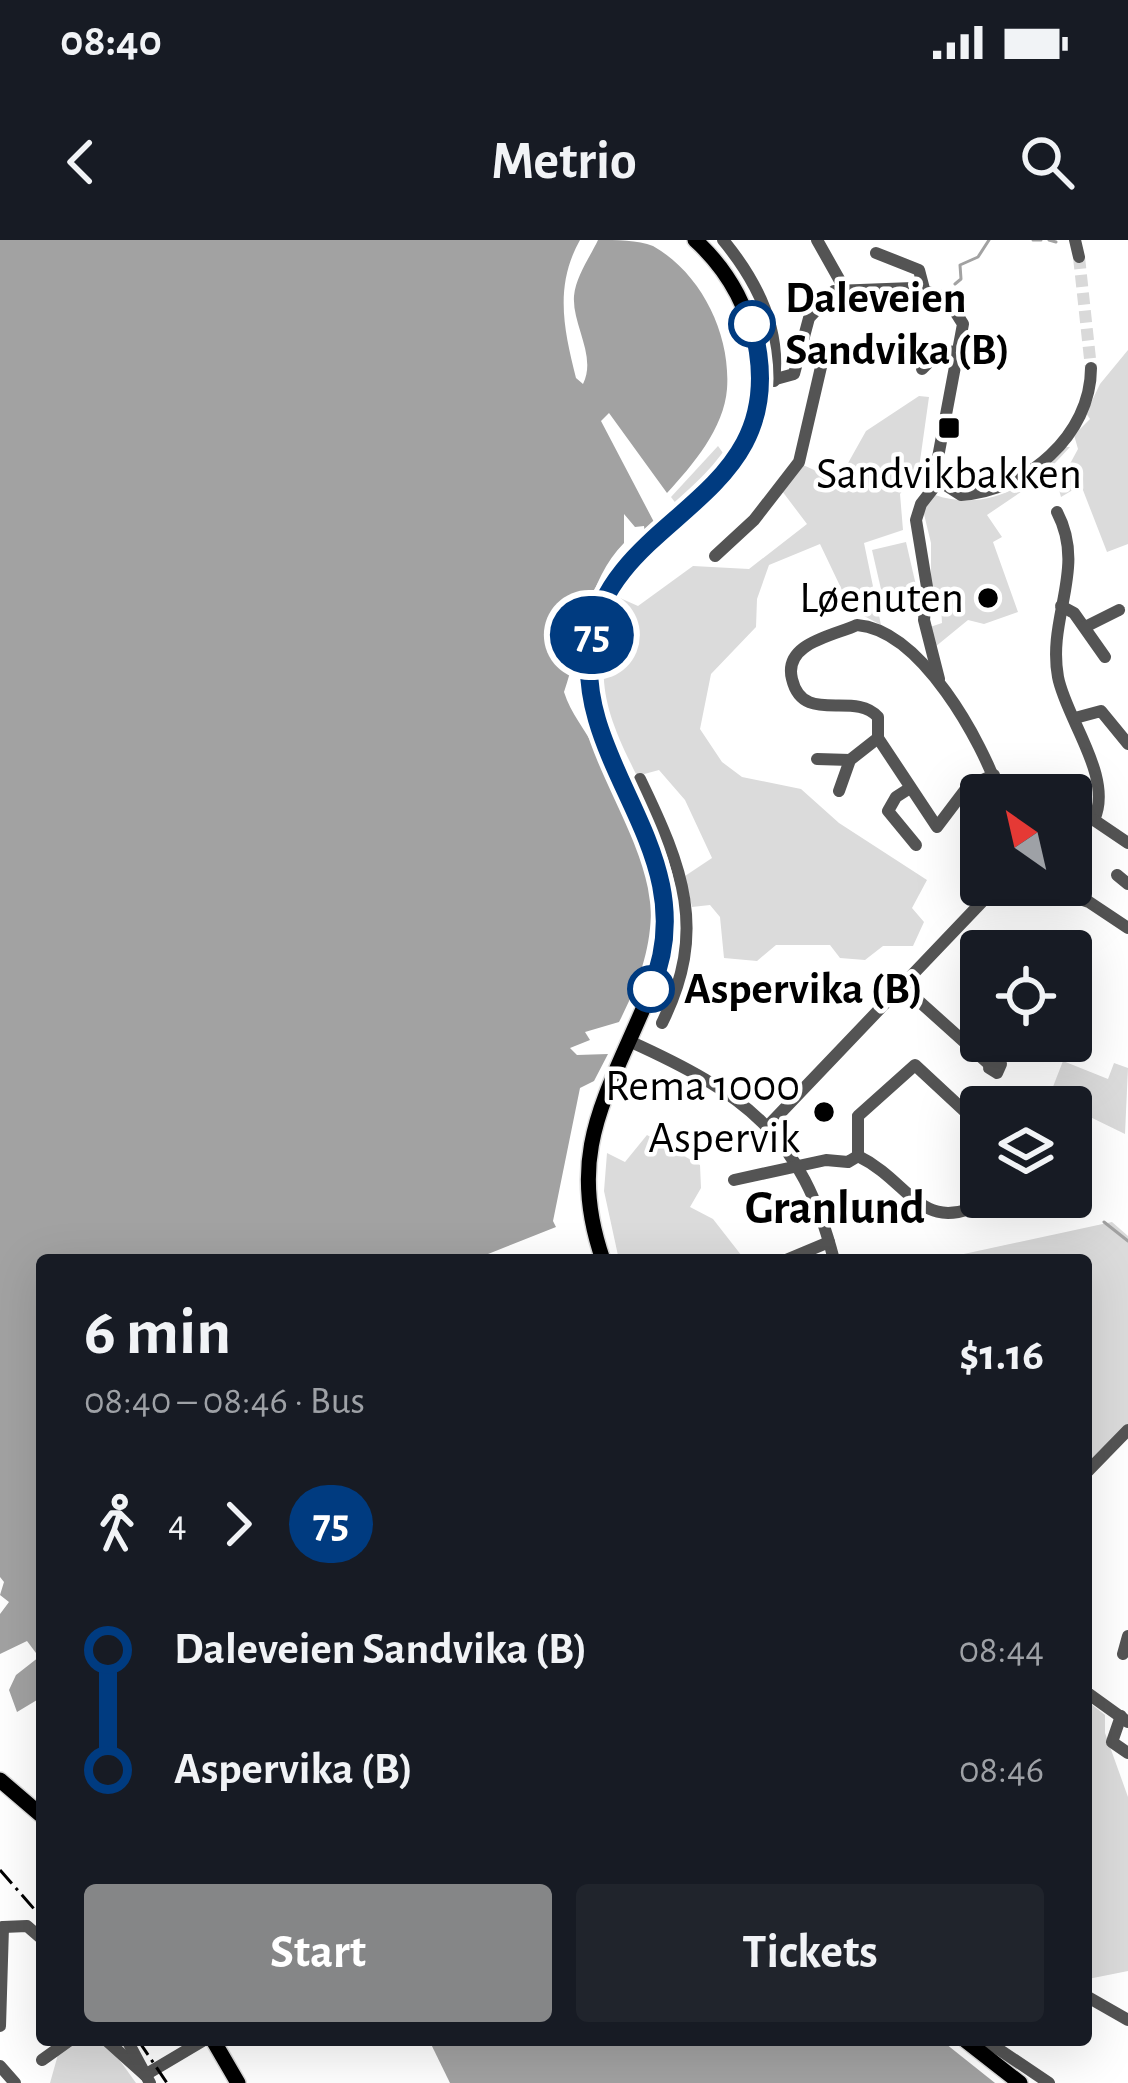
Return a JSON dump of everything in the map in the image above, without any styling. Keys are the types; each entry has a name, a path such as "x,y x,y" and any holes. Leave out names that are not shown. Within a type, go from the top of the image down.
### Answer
{"main road":[{"path":"601,1254 588,1204 587,1152 596,1114 657,976 666,935 658,862 598,720 590,682 592,637 621,572 730,469 766,382 741,296 695,240"},
{"path":"0,1780 36,1811"},
{"path":"216,2046 238,2083"},
{"path":"974,2046 1033,2080"}],"street":[{"path":"724,240 747,272 770,323 776,348 766,382"},
{"path":"817,240 844,288"},
{"path":"1075,240 1079,257"},
{"path":"876,254 922,273 924,289"},
{"path":"766,382 794,374 815,308 844,288 924,289 946,297 961,314 959,352 937,454 939,481 921,504 916,520 924,565 924,620 939,680 993,774"},
{"path":"715,556 754,520 804,451 821,367 820,358 804,349"},
{"path":"922,369 940,351 959,352"},
{"path":"939,481 961,495 976,494 1029,473 1068,436 1090,387 1090,368"},
{"path":"1057,512 1073,562 1054,635 1058,677 1095,781 1099,809 1094,820 1128,843"},
{"path":"1061,606 1085,627 1105,657"},
{"path":"1085,627 1119,610"},
{"path":"939,680 872,626 857,625 799,650 790,672 802,698 819,706 865,706 878,717 878,738 937,827 940,843"},
{"path":"1075,718 1101,711 1128,744"},
{"path":"838,791 850,760 878,738"},
{"path":"817,759 850,760"},
{"path":"640,779 677,867 689,939 684,974 662,1023"},
{"path":"910,788 896,797 888,811 916,844"},
{"path":"937,827 960,797"},
{"path":"1092,904 1127,925"},
{"path":"768,1126 978,906"},
{"path":"666,935 689,939"},
{"path":"902,986 990,1065"},
{"path":"629,1041 768,1126 802,1167 832,1254"},
{"path":"857,1156 858,1116 914,1065 960,1107"},
{"path":"734,1180 826,1160 848,1162 857,1156"},
{"path":"857,1156 916,1205 937,1214 960,1207"},
{"path":"800,1254 829,1242"},
{"path":"1092,1468 1128,1430"},
{"path":"1123,1654 1128,1636"},
{"path":"1092,1696 1125,1719 1112,1742 1128,1753"},
{"path":"0,2026 1,1926 27,1927 36,1934"},
{"path":"1092,1999 1128,2020"},
{"path":"42,2060 62,2046"},
{"path":"112,2046 147,2079"},
{"path":"130,2046 147,2079"},
{"path":"147,2079 195,2046"},
{"path":"992,2046 1033,2080"},
{"path":"0,2066 15,2083"}],"shaded area":[{"path":"0,240 580,240 567,274 564,308 576,378 583,384 586,351 574,296 580,274 598,240 653,246 685,272 709,307 724,347 727,389 714,432 667,493 609,413 601,421 655,524 645,534 644,526 635,527 624,514 624,543 593,593 564,692 629,820 649,883 651,915 637,983 619,1022 585,1032 590,1040 570,1048 577,1055 608,1054 594,1081 580,1088 553,1221 556,1227 488,1254 36,1254 36,1653 27,1641 0,1654 0,1614 9,1602 0,1595 4,1582 0,1577"},
{"path":"1128,350 1128,544 1107,552 1081,485 1061,497 1058,486 1078,449 1074,435 1090,419 1086,413 1100,384"},
{"path":"919,396 929,397 919,468 900,494 903,530 864,543 881,625 851,609 820,544 769,565 757,599 756,627 711,674 700,729 722,762 742,777 801,789 839,823 927,880 912,908 924,922 913,946 883,946 865,960 840,958 830,945 776,945 757,961 724,958 720,917 710,905 692,907 685,876 712,858 685,800 659,770 637,776 609,709 606,647 620,598 638,606 693,566 749,569 807,524 782,491 801,464 838,481 866,431"},
{"path":"718,446 728,460 715,481 673,518 669,512 677,505 671,497"},
{"path":"1063,447 1070,447 1040,479 987,515 1002,537 993,542 1018,612 984,624 968,620 935,647 930,627 942,623 941,606 931,603 931,543 923,510 935,495 972,500 1007,492 1037,474"},
{"path":"906,542 920,603 886,611 872,550"},
{"path":"1063,1062 1108,1079 1114,1063 1128,1068 1125,1134 1092,1118 1092,1086 1053,1086"},
{"path":"647,1135 700,1165 701,1188 690,1207 713,1219 740,1254 618,1254 604,1191 607,1153 625,1162"},
{"path":"1112,1222 1128,1236 1128,1425 1092,1464 1092,1254 964,1254"},
{"path":"36,1659 36,1701 17,1712 9,1690 16,1675"},
{"path":"1092,1705 1105,1715 1105,1733 1128,1797 1128,1971 1092,1978"},
{"path":"67,2046 109,2046 136,2083 50,2083 59,2051"},
{"path":"432,2046 949,2046 995,2083 450,2083"}],"waterway":[{"path":"955,284 961,279 960,265 978,257 989,240"},
{"path":"1033,240 1041,240"},
{"path":"1049,240 1056,242"},
{"path":"1104,1222 1128,1241"}],"tunnel":[{"path":"1079,257 1091,368"}],"railway":[{"path":"0,1870 36,1911"},
{"path":"142,2046 167,2083"}],"bus line":[{"name":"75","path":"651,989 666,935 663,878 598,720 590,682 592,637 599,611 621,572 718,484 740,452 758,384 752,324"}],"place":[{"name":"Daleveien Sandvika (B)","path":"752,324"},
{"name":"Sandvikbakken","path":"949,428"},
{"name":"Løenuten","path":"988,598"},
{"name":"Aspervika (B)","path":"651,989"},
{"name":"Rema 1000 Aspervik","path":"824,1112"}],"district":[{"name":"Granlund","path":"835,1209"}]}
